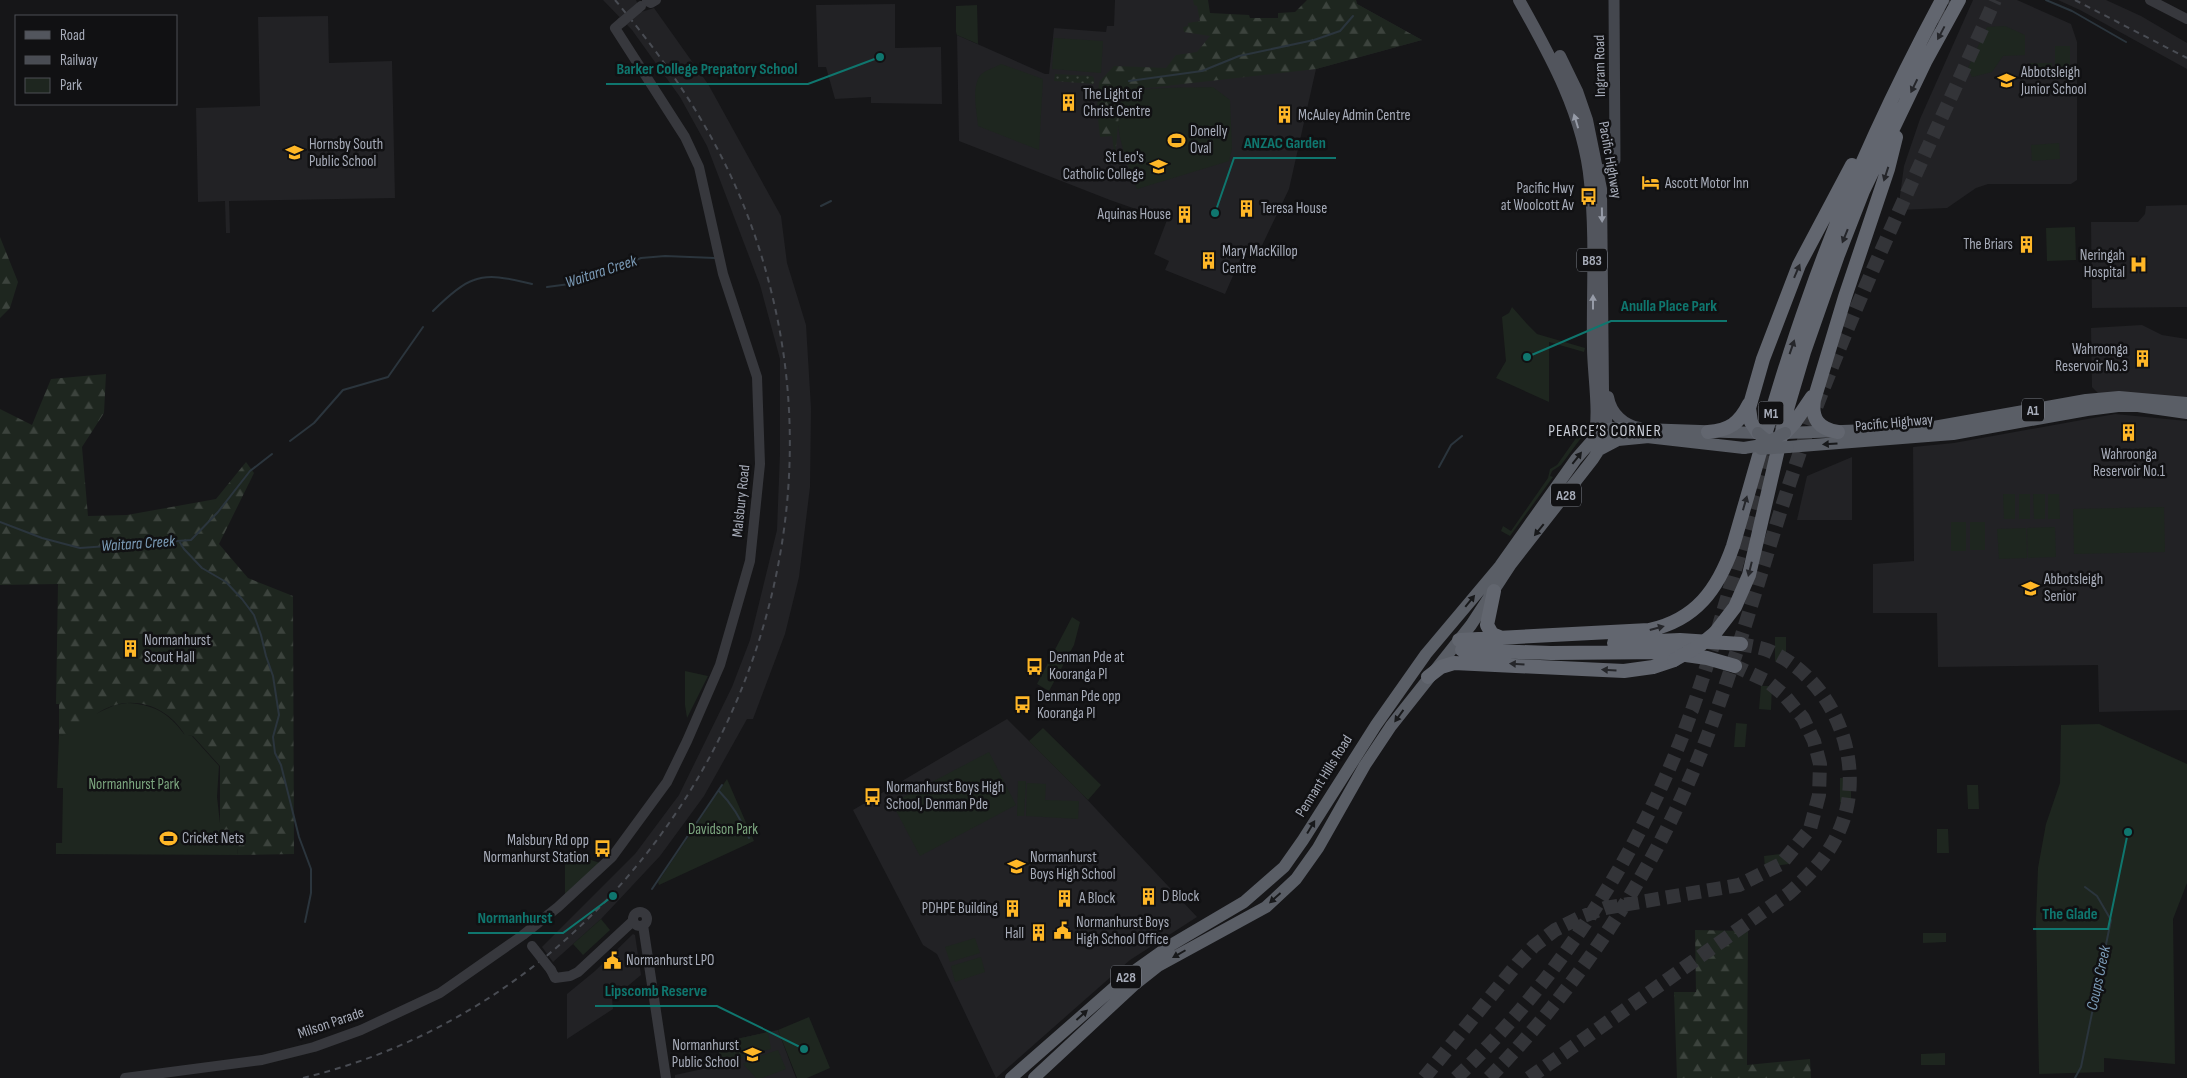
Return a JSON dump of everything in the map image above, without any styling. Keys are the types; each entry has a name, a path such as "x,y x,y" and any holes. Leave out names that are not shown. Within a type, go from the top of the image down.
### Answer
{"highway":[{"name":"M1","path":"1708,432 1734,425 1749,404 1766,350 1800,265 1895,81 1942,0"},
{"name":"M1","path":"1428,677 1441,667 1454,663 1512,664 1624,671 1653,667 1674,660 1699,646 1715,632 1735,607 1749,575 1788,406 1806,345 1838,255 1863,191 1902,110 1959,0"},
{"name":"M1","path":"1456,645 1509,639 1626,633 1659,628 1687,614 1710,593 1725,568 1733,546 1781,382 1812,289 1849,192 1924,33"},
{"name":"M1","path":"1838,432 1823,428 1814,419 1812,409 1847,289 1888,169 1902,110"},
{"name":"M1","path":"1749,404 1752,430 1770,442 1790,438 1816,390"},
{"name":"Pacific Highway","path":"1602,427 1765,450 1790,438 1838,432 1943,426 2086,400 2138,398 2187,403"},
{"name":"Pacific Highway","path":"1644,433 1752,430 1790,438 1936,436 2118,406 2138,406 2187,413"},
{"name":"Pennant Hills Road","path":"1011,1078 1126,977 1171,945 1244,902 1284,867 1376,725 1405,684 1448,628 1500,566 1576,459 1602,427"},
{"name":"A28","path":"1456,645 1511,564 1544,525 1597,452 1602,427"},
{"path":"1597,452 1615,440 1644,433"},
{"path":"1744,448 1758,447 1770,442"},
{"path":"1494,591 1487,625 1493,635 1509,639 1586,643 1680,640 1741,644"},
{"path":"1448,628 1456,645"},
{"path":"1405,684 1442,647 1456,645 1551,653 1664,652 1707,658 1735,666"},
{"name":"Pennant Hills Road","path":"1034,1078 1134,985 1158,966 1266,906 1292,882 1318,848 1365,765 1386,734 1428,677 1442,661 1455,652 1456,645"}],"main road":[{"name":"Pacific Highway","path":"1519,0 1557,69 1593,170 1591,197 1593,358 1602,427"},
{"name":"Pacific Highway","path":"1528,0 1577,91 1587,120 1593,170 1602,210 1604,368 1602,427"},
{"name":"Ingram Road","path":"1593,170 1608,169 1614,162 1615,157 1614,0"},
{"path":"1604,368 1608,400 1613,411 1625,422 1644,433"}],"street":[{"path":"2150,0 2187,19"},
{"name":"Malsbury Road","path":"523,935 558,907 612,857 667,782 720,665 750,561 760,464 757,377 723,274 699,167 685,137 618,25 648,2"},
{"path":"523,935 553,974 570,976 578,972 638,923 666,1078"},
{"name":"Milson Parade","path":"125,1078 262,1060 314,1046 361,1030 440,993 523,935"}],"shaded area":[{"path":"603,0 636,0 641,12 654,8 708,84 781,216 787,263 806,325 811,408 810,487 799,577 785,634 753,719 747,719 704,796 660,856 601,919 553,962 542,947 635,854 679,795 732,687 750,640 777,530 780,453 780,359 760,285 707,146 680,97 632,30"},
{"name":"St Leo's Catholic College","path":"1115,0 1197,0 1213,37 1356,0 1357,4 1422,40 1316,69 1289,189 1256,258 1243,253 1225,294 1165,270 1169,261 1154,254 1167,220 1110,200 959,141 957,35 1045,74 1049,74 1054,28 1106,32 1107,26 1114,26"},
{"name":"Abbotsleigh Junior School","path":"1973,0 2017,0 2071,24 2077,42 2077,180 2071,184 1988,184 1976,188 1947,208 1898,210 1904,166 1920,119"},
{"path":"2058,0 2106,0 2141,16 2187,43 2187,69 2080,10"},
{"path":"895,4 895,48 941,47 942,104 871,103 871,97 835,99 826,67 818,67 816,5"},
{"name":"Hornsby South Public School","path":"328,16 329,63 392,61 395,198 229,201 230,233 226,233 225,201 198,202 196,108 260,106 258,17"},
{"name":"Neringah Hospital","path":"2187,205 2187,307 2092,308 2091,222 2138,222 2145,214 2146,206"},
{"name":"Wahroonga Reservoir No.3","path":"2142,325 2162,335 2187,339 2187,399 2098,393 2092,387 2091,328"},
{"name":"Abbotsleigh Senior","path":"2115,414 2187,421 2187,710 2099,712 2098,665 1938,667 1937,613 1873,613 1873,564 1914,561 1913,447 1954,443"},
{"path":"1852,457 1852,520 1797,520 1807,476"},
{"name":"Normanhurst Boys High School","path":"1007,719 1082,794 1197,917 1130,960 996,1078 937,954 923,945 853,810"},
{"path":"633,934 635,935 641,975 612,999 613,1009 567,1039 567,994 595,971"},
{"name":"Normanhurst Public School","path":"778,1030 796,1078 675,1078 675,1075 721,1065 718,1043"}],"green space":[{"path":"1193,0 1208,0 1210,13 1249,15 1250,18 1278,18 1278,13 1295,12 1307,0 1356,0 1357,4 1422,40 1316,69 1121,91 1115,159 1112,136 1100,137 1097,109 1099,82 1114,66 1166,68 1176,55 1197,52 1210,36 1184,32 1183,27 1188,26 1188,23 1200,21 1197,6 1194,5"},
{"path":"977,5 978,44 957,35 956,32 956,6"},
{"path":"2005,26 2025,35 2025,55 2003,56 1992,72 1972,77 1968,68 1987,27"},
{"path":"1054,38 1103,41 1101,73 1052,69"},
{"path":"2055,46 2070,46 2070,76 2055,76"},
{"path":"2030,63 2052,63 2052,78 2030,78"},
{"path":"1001,64 1043,79 1039,150 978,126 975,96 976,84 980,76 985,72"},
{"path":"1055,74 1092,76 1094,84 1054,81"},
{"name":"Donelly Oval","path":"1213,87 1230,100 1232,148 1229,161 1137,189 1120,139 1118,112 1121,102 1128,94 1135,91"},
{"path":"2059,143 2060,159 2032,161 2031,145"},
{"path":"2075,227 2076,260 2047,261 2046,228"},
{"path":"0,237 18,282 10,308 0,318"},
{"path":"1512,307 1537,334 1585,348 1584,352 1549,342 1549,402 1496,378 1506,361 1502,317 1509,313"},
{"path":"106,374 104,413 82,447 88,516 127,515 216,499 246,462 254,473 219,544 248,578 293,596 294,854 237,855 239,842 230,842 220,823 220,766 193,736 185,735 167,715 156,709 144,704 119,704 95,715 79,733 59,736 59,704 56,704 58,584 0,585 0,409 32,425 51,379"},
{"path":"1587,419 1586,428 1581,438 1561,465 1552,471 1550,476 1553,477 1510,536 1501,531 1503,526 1511,531 1548,478 1550,469 1557,465 1586,424"},
{"path":"2003,494 2015,494 2015,519 2004,519"},
{"path":"2019,494 2030,494 2030,519 2019,519"},
{"path":"2033,494 2045,494 2045,519 2034,519"},
{"path":"2048,494 2059,494 2060,519 2048,519"},
{"path":"2164,507 2165,552 2074,554 2073,509"},
{"path":"1951,522 1966,522 1966,551 1951,551"},
{"path":"1970,522 1985,522 1985,550 1970,550"},
{"path":"2055,527 2056,557 2028,558 2027,528"},
{"path":"2026,528 2027,558 1999,559 1998,544 2000,544 1998,543 1997,529"},
{"path":"1072,617 1080,622 1074,645 1049,691 1037,684"},
{"path":"1775,637 1786,637 1786,661 1775,661"},
{"path":"685,671 708,676 687,718 685,705"},
{"path":"1761,686 1772,686 1771,710 1759,709"},
{"name":"Normanhurst Park","path":"127,703 145,705 166,715 184,734 192,736 219,766 217,797 220,823 239,842 237,855 56,854 56,843 62,843 63,788 57,788 59,736 78,732 93,715 115,705"},
{"path":"1736,723 1747,724 1745,747 1734,747"},
{"path":"2099,724 2187,764 2187,883 2173,919 2175,1064 2104,1058 2104,1072 2039,1074 2036,920 2038,868 2046,824 2060,783 2061,725"},
{"path":"1043,728 1101,785 1088,800 1029,741"},
{"path":"989,752 1016,805 920,856 892,803"},
{"path":"1840,778 1851,778 1851,802 1840,802"},
{"name":"Davidson Park","path":"727,779 754,841 659,885 658,882"},
{"path":"1018,781 1026,781 1024,816 1017,816"},
{"path":"1027,783 1046,784 1045,800 1079,801 1078,819 1026,816"},
{"path":"1967,785 1978,785 1979,809 1968,809"},
{"path":"1937,829 1948,829 1949,853 1937,853"},
{"path":"565,851 600,863 565,895"},
{"path":"1788,853 1789,864 1765,867 1764,856"},
{"path":"601,919 610,930 583,955 573,944"},
{"path":"1695,930 1748,931 1747,1065 1810,1059 1811,1078 1677,1078 1674,992 1696,992"},
{"path":"1923,933 1946,933 1946,942 1923,943"},
{"path":"975,938 980,953 950,962 945,947"},
{"path":"981,957 985,972 955,982 951,966"},
{"path":"809,1017 830,1068 807,1078 797,1078 778,1030"},
{"path":"768,1032 771,1049 748,1054 731,1064 721,1065 718,1043"},
{"path":"778,1050 786,1069 762,1078 756,1078 743,1064 757,1057"},
{"path":"1945,1053 1945,1065 1921,1065 1921,1054"}],"waterway":[{"path":"2046,0 2072,11 2126,42"},
{"path":"1129,81 1202,71 1239,56 1314,40 1340,31 1353,16"},
{"path":"821,206 831,201"},
{"name":"Waitara Creek","path":"547,287 577,283 641,258 665,256 715,258"},
{"name":"Waitara Creek","path":"433,311 463,285 481,278 503,278 532,284"},
{"name":"Waitara Creek","path":"290,441 314,423 343,390 388,377 423,327"},
{"path":"1439,467 1451,445 1462,436"},
{"name":"Waitara Creek","path":"0,522 42,538 80,548 191,540 218,512 250,471 272,454"},
{"path":"179,541 202,568 226,582 242,599 254,615 261,635 273,676 279,715 273,737 275,753 281,765 299,837 311,869 311,893 305,922"},
{"path":"652,889 722,785"},
{"path":"719,791 736,813 749,838"},
{"name":"Coups Creek","path":"2075,1078 2081,1067 2111,920 2097,896 2085,887"}],"tunnel":[{"path":"1930,42 1949,0"},
{"path":"1489,1078 1558,1000 1589,958 1645,870 1669,824 1691,777 1725,687 1792,475 1822,392 1884,244 1995,0"},
{"path":"1456,1078 1494,1040 1564,954 1624,860 1650,811 1673,761 1705,672 1783,402"},
{"path":"1529,1078 1788,894 1815,868 1836,838 1845,815 1849,791 1849,766 1845,742 1836,718 1824,697 1808,677 1789,662 1767,650 1741,644"},
{"path":"1424,1078 1518,963 1534,946 1555,930 1605,908 1739,885 1781,864 1810,829 1819,795 1820,764 1814,741 1803,718 1784,695 1767,681 1735,666"}],"railway":[{"path":"303,1078 423,1035 530,969 620,885 694,785 748,673 780,553 790,429 774,303 763,260 749,219 714,142 669,70 615,0"},
{"path":"2075,0 2187,58"}],"place":[{"name":"Barker College Prepatory School","path":"880,57"},
{"name":"Abbotsleigh Junior School","path":"2007,81"},
{"name":"The Light of Christ Centre","path":"1069,103"},
{"name":"McAuley Admin Centre","path":"1284,115"},
{"name":"Donelly Oval","path":"1176,140"},
{"name":"Hornsby South Public School","path":"295,153"},
{"name":"St Leo's Catholic College","path":"1158,166"},
{"name":"Ascott Motor Inn","path":"1651,183"},
{"name":"Pacific Hwy at Woolcott Av","path":"1588,197"},
{"name":"Teresa House","path":"1247,208"},
{"name":"ANZAC Garden","path":"1215,213"},
{"name":"Aquinas House","path":"1185,214"},
{"name":"The Briars","path":"2027,244"},
{"name":"Mary MacKillop Centre","path":"1208,260"},
{"name":"Neringah Hospital","path":"2139,264"},
{"name":"Anulla Place Park","path":"1527,357"},
{"name":"Wahroonga Reservoir No.3","path":"2142,358"},
{"name":"Wahroonga Reservoir No.1","path":"2129,433"},
{"name":"Abbotsleigh Senior","path":"2030,588"},
{"name":"Normanhurst Scout Hall","path":"130,649"},
{"name":"Denman Pde at Kooranga Pl","path":"1035,666"},
{"name":"Denman Pde opp Kooranga Pl","path":"1023,705"},
{"name":"Normanhurst Boys High School, Denman Pde","path":"872,796"},
{"name":"The Glade","path":"2128,832"},
{"name":"Cricket Nets","path":"168,838"},
{"name":"Malsbury Rd opp Normanhurst Station","path":"603,849"},
{"name":"Normanhurst Boys High School","path":"1016,866"},
{"name":"Normanhurst","path":"613,896"},
{"name":"D Block","path":"1148,896"},
{"name":"A Block","path":"1065,898"},
{"name":"PDHPE Building","path":"1012,908"},
{"name":"Normanhurst Boys High School Office","path":"1062,931"},
{"name":"Hall","path":"1038,933"},
{"name":"Normanhurst LPO","path":"612,960"},
{"name":"Lipscomb Reserve","path":"804,1049"},
{"name":"Normanhurst Public School","path":"753,1054"}],"district":[{"name":"PEARCE’S CORNER","path":"1605,431"}]}
